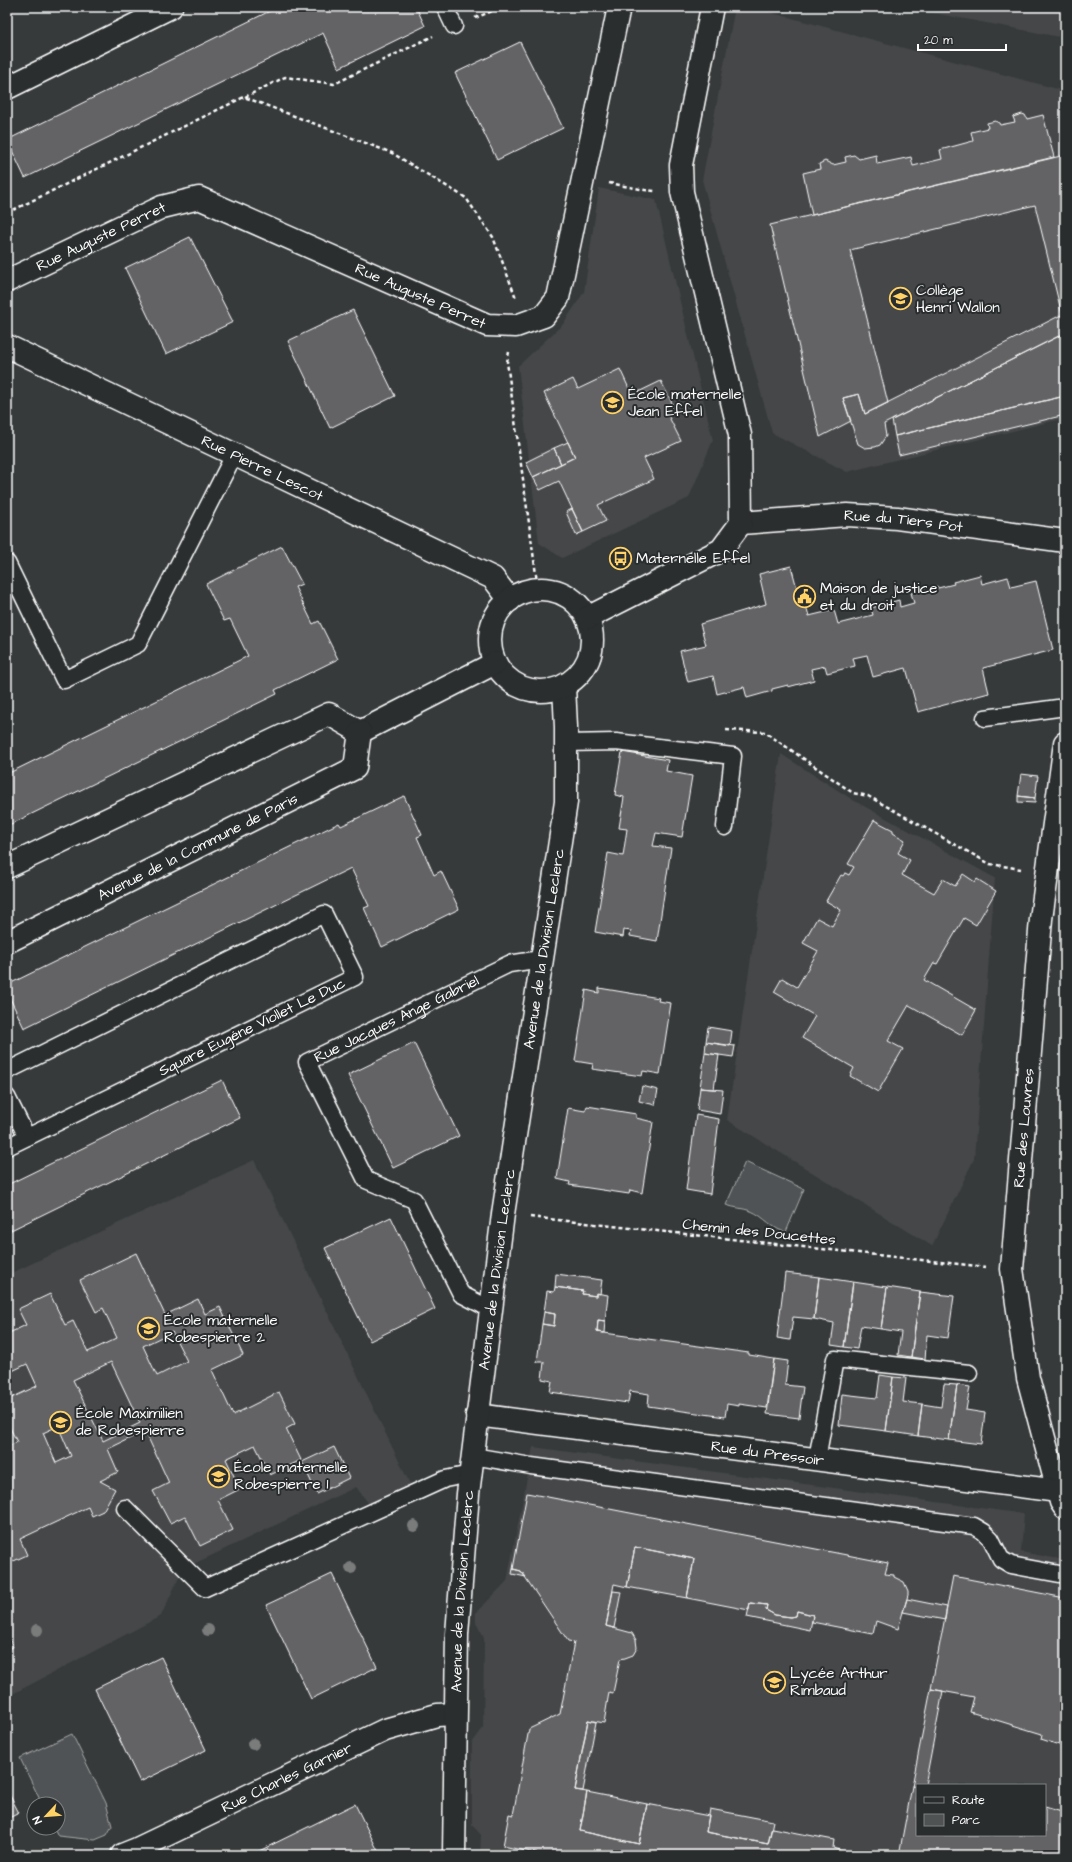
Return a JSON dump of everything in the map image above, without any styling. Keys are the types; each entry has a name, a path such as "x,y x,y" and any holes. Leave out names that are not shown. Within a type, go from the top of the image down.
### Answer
{"street":[{"path":"7,88 171,7"},
{"name":"Rue Auguste Perret","path":"7,281 162,207 199,198 487,326 516,326 544,316 558,298 619,7"},
{"path":"587,618 721,550 741,523 740,435 682,192 682,165 712,7"},
{"name":"Rue Pierre Lescot","path":"7,346 493,578 510,600"},
{"name":"Rue du Tiers Pot","path":"741,523 847,515 883,517 1065,541"},
{"path":"538,589 552,591 566,596 578,605 587,618 591,633 591,649 586,664 577,677 564,686 548,691 532,691 517,686 504,676 495,663 490,646 491,629 498,613 510,600 523,593 538,589"},
{"path":"7,867 329,714 360,732 495,663"},
{"name":"Avenue de la Division Leclerc","path":"454,1855 457,1634 472,1465 490,1309 503,1214 566,802 564,686"},
{"name":"Avenue de la Commune de Paris","path":"7,942 355,768 360,732"},
{"name":"Rue des Louvres","path":"1062,1500 1028,1378 1012,1269 1041,920 1065,744"},
{"name":"Rue du Pressoir","path":"477,1415 817,1459 1062,1500"},
{"name":"Rue Charles Garnier","path":"122,1855 385,1730 437,1715 455,1714"}],"lane":[{"path":"444,7 454,26"},
{"path":"7,563 64,680 138,644 234,454"},
{"path":"985,718 1065,707"},
{"path":"566,743 616,742 733,756 725,827"},
{"name":"Square Eugéne Viollet Le Duc","path":"7,1071 324,914 354,977 7,1147"},
{"name":"Rue Jacques Ange Gabriel","path":"490,1309 461,1294 414,1200 366,1180 307,1062 509,964 542,959"},
{"path":"7,1097 27,1137"},
{"path":"817,1459 835,1359 969,1373"},
{"path":"125,1508 205,1588 445,1480 472,1465 531,1466 974,1526 984,1532 991,1539 1001,1558 1011,1565 1065,1575"}],"path":[{"path":"244,97 285,77 334,84 454,26 502,7"},
{"path":"583,178 645,190 682,192"},
{"path":"720,729 765,732 853,793 868,796 990,864 1048,873"},
{"name":"Chemin des Doucettes","path":"503,1214 907,1259 1012,1269"}],"shaded area":[{"name":"Collège Henri Wallon","path":"735,7 750,7 1065,91 1065,418 847,472 772,433 702,180"},
{"path":"902,7 1065,7 1065,38"},
{"name":"École maternelle Jean Effel","path":"599,188 656,200 713,440 689,498 562,558 539,543 518,366 563,324 584,292"},
{"path":"781,754 853,800 995,878 974,1159 932,1246 727,1120"},
{"path":"254,1160 411,1486 369,1504 356,1487 183,1569 161,1616 7,1697 7,1275"},
{"name":"Lycée Arthur Rimbaud","path":"533,1447 1024,1514 1021,1552 1065,1560 1065,1855 480,1855 481,1835 472,1825 472,1743 483,1728 484,1637 476,1622 476,1613 507,1581"}],"green space":[{"path":"745,1162 804,1189 786,1232 777,1229 756,1213 726,1205"},
{"path":"72,1734 106,1803 112,1826 107,1835 95,1840 58,1836 66,1836 66,1796 38,1796 20,1758"}],"building":[{"path":"278,7 416,7 425,26 339,68 323,33 25,178 7,140"},
{"path":"520,42 563,128 497,160 455,73"},
{"path":"1022,114 1025,115 1027,119 1043,115 1054,157 812,215 803,173 820,169 819,164 825,161 833,165 846,162 845,157 854,155 859,159 876,155 877,164 911,157 913,166 942,159 940,150 973,141 971,132 988,128 987,123 995,121 1000,125 1015,122 1013,117"},
{"path":"1065,155 1065,313 1062,315 1035,205 850,250 888,403 865,414 859,394 843,398 851,421 820,437 770,225"},
{"path":"190,237 233,322 166,354 125,268"},
{"path":"353,310 395,396 330,428 288,341"},
{"path":"1065,313 1065,333 884,424 886,436 880,445 865,448 858,444 843,398 859,394 865,414"},
{"path":"1065,333 1065,396 895,436 892,420"},
{"path":"620,369 632,395 661,381 674,407 666,411 681,441 644,458 654,479 598,505 606,521 583,532 559,481 540,490 533,477 575,457 544,393 573,379 578,389"},
{"path":"1065,396 1065,415 899,455 895,436"},
{"path":"568,442 575,457 561,464 554,448"},
{"path":"554,448 561,464 533,477 526,462"},
{"path":"572,509 583,532 576,535 566,512"},
{"path":"282,546 302,584 295,587 313,624 319,621 338,659 275,690 277,694 7,826 7,774 248,656 230,619 224,621 206,584"},
{"path":"791,566 798,592 806,589 808,601 805,602 809,616 834,610 838,624 873,615 871,608 899,600 900,607 914,603 911,593 937,586 938,588 954,584 953,582 980,575 982,584 1008,577 1011,587 1036,581 1053,650 983,668 989,693 918,712 906,668 873,677 867,655 853,658 855,666 827,673 825,666 811,669 814,680 788,687 788,685 772,689 772,691 747,698 744,687 717,694 713,676 688,682 680,651 706,645 700,624 766,604 759,574"},
{"path":"622,752 668,760 666,771 692,776 682,837 656,833 653,846 671,848 657,941 630,936 631,931 624,930 623,937 595,932 608,853 623,856 627,829 619,828 624,797 615,795"},
{"path":"1021,774 1038,776 1035,798 1018,796"},
{"path":"404,796 422,835 417,837 434,875 441,871 459,909 382,947 364,908 369,906 351,868 24,1028 7,992 7,985 339,823 341,826"},
{"path":"1018,796 1035,798 1035,803 1018,802"},
{"path":"874,820 893,830 893,833 905,840 898,853 910,860 902,875 934,893 943,879 955,886 963,874 975,882 977,879 996,891 976,925 964,918 937,964 934,963 924,980 976,1010 962,1035 909,1005 888,1041 903,1049 878,1092 850,1076 854,1068 802,1038 815,1016 774,992 782,978 797,987 818,951 803,943 817,918 832,926 841,910 826,901 841,875 843,876 845,873 849,875 854,867 848,864"},
{"path":"599,988 659,998 658,1001 671,1003 660,1074 643,1071 642,1076 592,1069 593,1064 575,1061 586,990 599,993"},
{"path":"708,1027 732,1031 730,1046 706,1042"},
{"path":"706,1042 735,1046 733,1057 705,1053"},
{"path":"414,1043 459,1136 393,1168 348,1075"},
{"path":"705,1053 719,1055 714,1089 700,1088"},
{"path":"222,1080 240,1118 7,1232 7,1185"},
{"path":"642,1086 658,1090 655,1105 639,1101"},
{"path":"700,1088 723,1090 720,1114 697,1110"},
{"path":"587,1106 636,1114 636,1118 653,1122 642,1193 630,1190 629,1194 569,1185 570,1182 557,1179 568,1108 585,1111"},
{"path":"696,1115 719,1119 710,1194 686,1190"},
{"path":"391,1217 435,1309 370,1341 325,1248"},
{"path":"136,1253 165,1315 198,1299 205,1314 220,1307 243,1355 212,1370 233,1415 279,1392 295,1424 286,1429 301,1460 270,1475 255,1445 226,1459 240,1489 218,1500 233,1530 200,1546 185,1516 170,1523 153,1491 169,1483 145,1431 108,1449 118,1472 100,1481 115,1489 103,1511 92,1516 88,1507 20,1539 27,1555 7,1564 7,1447 17,1442 7,1422 7,1400 37,1386 27,1364 10,1372 7,1365 7,1334 26,1325 18,1309 50,1294 65,1325 73,1321 88,1352 117,1338 103,1308 96,1312 80,1280","holes":["172,1332 187,1361 157,1376 143,1346","111,1362 140,1423 103,1441 73,1380","58,1426 71,1456 56,1463 43,1433"]},
{"path":"785,1273 819,1277 814,1319 793,1317 790,1340 777,1338"},
{"path":"556,1274 602,1280 600,1294 596,1293 596,1296 582,1294 583,1291 555,1287"},
{"path":"819,1277 853,1282 844,1347 831,1345 834,1323 814,1319"},
{"path":"853,1282 887,1287 881,1329 861,1326 857,1349 844,1347"},
{"path":"555,1287 583,1291 582,1294 596,1296 596,1293 608,1295 605,1321 598,1320 597,1332 749,1353 749,1355 774,1359 767,1408 727,1404 725,1417 648,1406 649,1394 630,1391 628,1403 550,1392 552,1381 542,1379 544,1362 537,1362 542,1324 554,1326 555,1314 544,1312 547,1291 554,1292"},
{"path":"887,1287 920,1292 911,1357 898,1355 901,1332 881,1329"},
{"path":"920,1292 954,1296 948,1338 927,1335 925,1359 911,1357"},
{"path":"544,1312 555,1314 554,1326 542,1324"},
{"path":"598,1320 605,1321 604,1333 597,1332"},
{"path":"774,1359 788,1361 785,1385 803,1387 799,1418 767,1414"},
{"path":"880,1375 893,1377 886,1431 839,1425 842,1394 877,1398"},
{"path":"893,1377 906,1378 903,1402 922,1404 918,1436 886,1431"},
{"path":"944,1384 957,1385 949,1440 918,1436 922,1404 941,1407"},
{"path":"957,1385 970,1387 966,1410 985,1413 981,1444 949,1440"},
{"path":"334,1447 349,1478 317,1494 302,1462"},
{"path":"527,1493 888,1563 885,1574 894,1575 894,1577 904,1582 908,1595 898,1629 876,1621 873,1634 812,1622 813,1615 797,1611 796,1616 791,1617 775,1615 766,1610 767,1605 750,1603 749,1610 687,1598 694,1559 635,1547 627,1587 614,1584 606,1626 632,1633 636,1640 637,1648 633,1655 620,1659 613,1693 609,1692 604,1723 588,1720 575,1790 587,1792 580,1831 639,1844 647,1804 709,1816 706,1832 768,1844 772,1828 834,1840 833,1848 855,1855 545,1855 503,1846 509,1814 513,1815 529,1729 560,1714 574,1642 568,1641 521,1571 513,1569"},
{"path":"635,1547 694,1559 687,1598 627,1587"},
{"path":"513,1569 521,1571 526,1577 512,1574"},
{"path":"332,1574 377,1667 311,1699 266,1605"},
{"path":"953,1576 1065,1598 1065,1747 1041,1739 1042,1734 970,1712 974,1697 931,1689"},
{"path":"613,1591 621,1592 614,1628 606,1626"},
{"path":"907,1599 947,1607 945,1620 903,1612"},
{"path":"750,1603 767,1605 766,1610 775,1615 791,1617 796,1616 797,1611 813,1615 810,1630 747,1617"},
{"path":"7,1634 13,1647 7,1650"},
{"path":"161,1657 206,1750 140,1782 95,1689"},
{"path":"931,1689 943,1691 925,1784 916,1784 916,1787 912,1786"},
{"path":"588,1720 596,1722 583,1791 575,1790"},
{"path":"912,1786 916,1787 916,1836 1046,1836 1046,1807 1065,1813 1065,1855 899,1855"},
{"path":"7,1790 19,1813 7,1819"},
{"path":"587,1792 647,1804 639,1844 580,1831"},
{"path":"355,1804 379,1853 376,1855 251,1855"},
{"path":"710,1809 773,1821 768,1844 706,1832"}],"place":[{"name":"Collège Henri Wallon","path":"900,299"},
{"name":"École maternelle Jean Effel","path":"613,403"},
{"name":"Maternelle Effel","path":"620,558"},
{"name":"Maison de justice et du droit","path":"804,597"},
{"name":"École maternelle Robespierre 2","path":"148,1329"},
{"name":"École Maximilien de Robespierre","path":"60,1422"},
{"name":"École maternelle Robespierre 1","path":"218,1476"},
{"name":"Lycée Arthur Rimbaud","path":"774,1682"}]}
